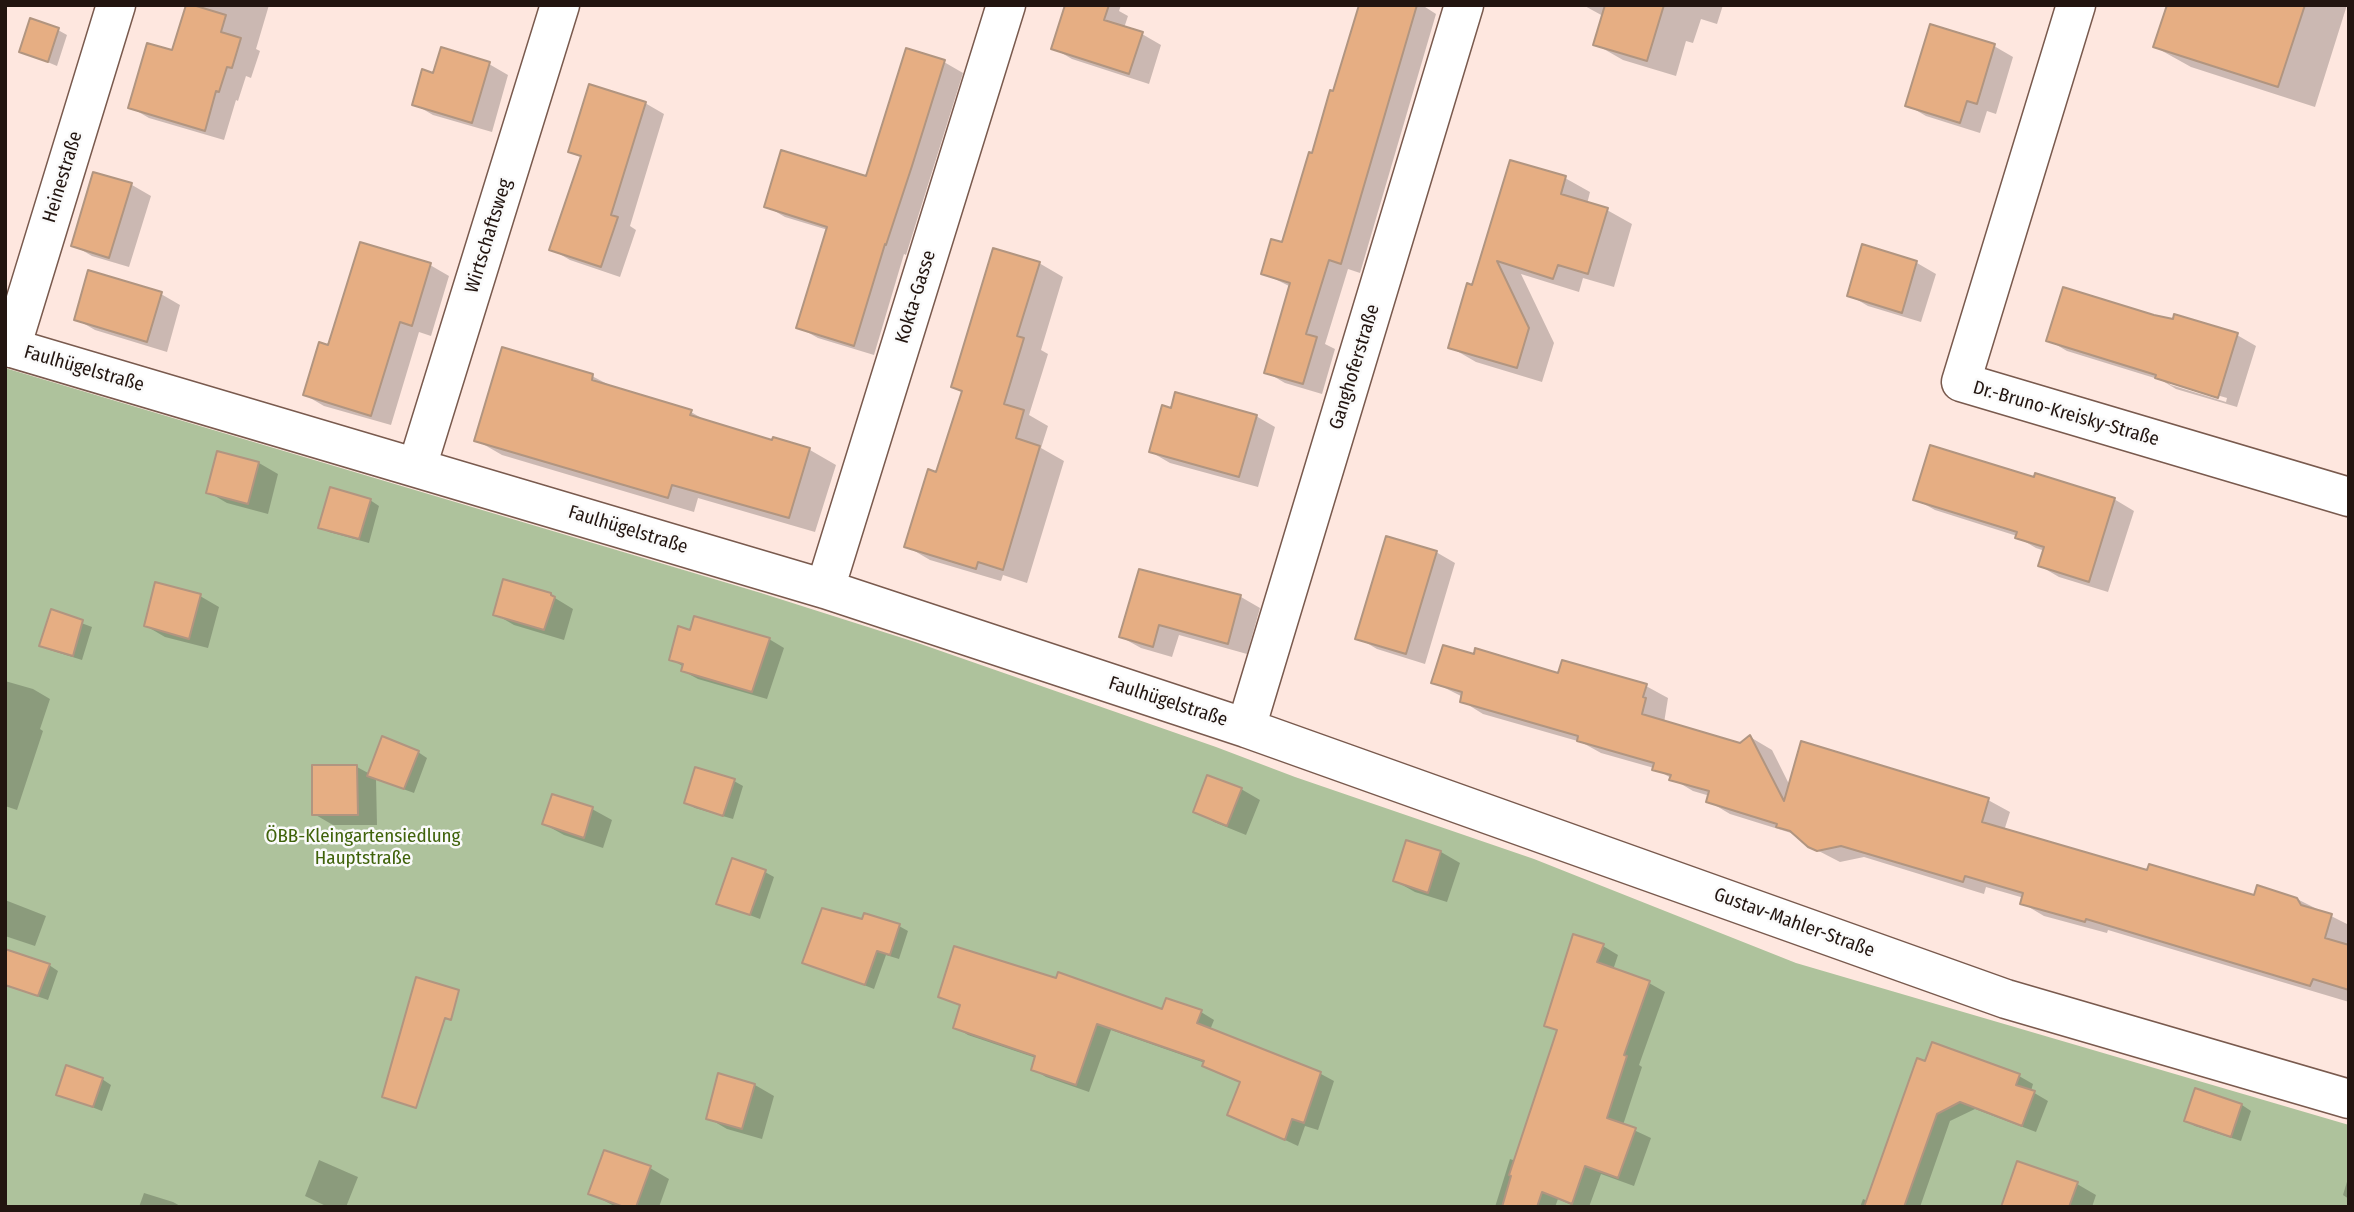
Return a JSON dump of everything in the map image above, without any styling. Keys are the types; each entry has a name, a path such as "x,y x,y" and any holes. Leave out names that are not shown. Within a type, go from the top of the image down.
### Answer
{"street":[{"name":"Heinestraße","path":"8,347 116,5"},
{"name":"Wirtschaftsweg","path":"417,467 560,5"},
{"name":"Kokta-Gasse","path":"825,589 1006,5"},
{"name":"Ganghoferstraße","path":"1246,728 1464,5"},
{"name":"Dr.-Bruno-Kreisky-Straße","path":"2076,5 1961,382 2349,497"},
{"name":"Faulhügelstraße","path":"8,347 825,589 1246,728"},
{"name":"Gustav-Mahler-Straße","path":"1246,728 2006,999 2349,1099"}],"green space":[{"name":"ÖBB-Kleingartensiedlung Hauptstraße","path":"5,368 761,593 915,642 1534,859 1796,963 2349,1125 2349,1207 5,1207"}],"building":[{"path":"186,5 226,15 221,32 241,38 232,68 227,67 219,92 216,91 205,131 128,108 147,43 172,50"},
{"path":"1065,5 1109,5 1104,20 1143,32 1129,74 1051,49"},
{"path":"1359,5 1417,5 1341,264 1329,260 1306,334 1317,337 1303,384 1264,373 1290,283 1261,274 1271,239 1282,242 1309,152 1312,153"},
{"path":"1605,5 1664,5 1647,61 1593,45"},
{"path":"2167,5 2305,5 2278,87 2153,47"},
{"path":"30,18 59,28 48,62 19,52"},
{"path":"1930,24 1995,44 1977,104 1967,101 1960,123 1905,106"},
{"path":"441,47 490,62 472,123 412,105 422,69 433,73"},
{"path":"906,48 945,60 854,346 796,328 827,227 764,207 781,150 866,176"},
{"path":"589,84 646,102 611,215 618,217 601,267 549,250 581,156 568,152"},
{"path":"1510,160 1566,176 1561,194 1608,208 1588,274 1558,265 1553,279 1497,261 1529,328 1517,368 1448,348 1467,283 1472,285"},
{"path":"93,172 132,183 109,258 71,246"},
{"path":"360,242 431,263 412,326 400,322 371,416 303,395 319,342 328,345"},
{"path":"1862,244 1917,261 1902,313 1847,296"},
{"path":"993,248 1040,262 1017,336 1024,338 1004,404 1024,410 1016,438 1040,446 1003,570 978,562 976,569 904,547 928,469 936,472 962,391 951,387"},
{"path":"88,270 162,292 147,342 74,320"},
{"path":"2063,287 2154,315 2173,319 2174,314 2238,333 2218,398 2155,378 2156,375 2046,341"},
{"path":"502,347 593,374 592,380 692,410 690,415 772,440 773,437 810,448 789,518 672,485 668,498 474,441"},
{"path":"1175,392 1257,415 1239,477 1149,452 1162,405 1171,408"},
{"path":"1930,445 2034,477 2035,473 2115,498 2089,582 2038,566 2044,547 2015,538 2017,532 1913,500"},
{"path":"217,451 259,462 248,504 206,493"},
{"path":"330,487 371,499 359,539 318,528"},
{"path":"1386,536 1437,551 1406,654 1355,639"},
{"path":"1139,569 1241,595 1228,644 1159,625 1153,647 1119,637"},
{"path":"503,579 551,593 555,597 544,630 493,615"},
{"path":"155,582 201,594 189,639 144,626"},
{"path":"51,609 83,620 73,656 39,646"},
{"path":"694,616 770,638 752,692 681,671 683,664 669,660 678,626 690,630"},
{"path":"1443,645 1474,654 1475,648 1558,673 1562,660 1647,684 1642,714 1740,743 1750,735 1784,801 1801,741 1989,798 1982,822 2147,870 2149,864 2254,895 2257,885 2297,898 2301,905 2332,914 2325,938 2349,945 2349,990 2313,979 2310,986 2086,919 2085,922 2020,904 2023,893 1965,876 1963,882 1841,846 1817,851 1808,847 1790,831 1776,827 1777,824 1706,802 1709,791 1669,780 1671,775 1652,770 1654,763 1577,741 1578,736 1460,702 1462,692 1431,683"},
{"path":"382,736 419,751 404,789 367,776"},
{"path":"312,765 357,765 358,815 312,815"},
{"path":"695,767 735,779 723,816 684,803"},
{"path":"1207,775 1242,788 1227,826 1193,812"},
{"path":"552,794 593,807 584,838 542,824"},
{"path":"1406,840 1441,851 1428,893 1393,881"},
{"path":"732,858 766,870 750,915 716,904"},
{"path":"822,908 862,919 864,913 900,924 890,955 877,951 865,985 802,963"},
{"path":"1573,934 1604,944 1597,962 1650,981 1624,1055 1627,1056 1607,1118 1636,1128 1618,1178 1585,1166 1572,1204 1542,1192 1537,1207 1502,1207 1511,1176 1509,1175 1557,1030 1544,1026"},
{"path":"954,946 1056,978 1058,972 1162,1009 1166,998 1202,1010 1197,1023 1321,1072 1304,1123 1292,1119 1285,1140 1227,1115 1240,1082 1202,1066 1204,1061 1097,1024 1076,1085 1031,1070 1035,1056 953,1028 960,1005 938,997"},
{"path":"5,949 50,964 38,996 5,985"},
{"path":"416,977 459,990 451,1020 445,1018 416,1108 382,1097"},
{"path":"1932,1042 2020,1074 2016,1085 2035,1091 2022,1126 1960,1102 1937,1114 1904,1207 1864,1207 1917,1058 1925,1061"},
{"path":"66,1065 103,1078 93,1107 56,1095"},
{"path":"718,1073 755,1084 742,1129 706,1119"},
{"path":"2195,1088 2242,1104 2231,1137 2184,1121"},
{"path":"604,1150 651,1166 636,1207 624,1207 588,1194"},
{"path":"2017,1161 2078,1182 2069,1207 2001,1207"}]}
